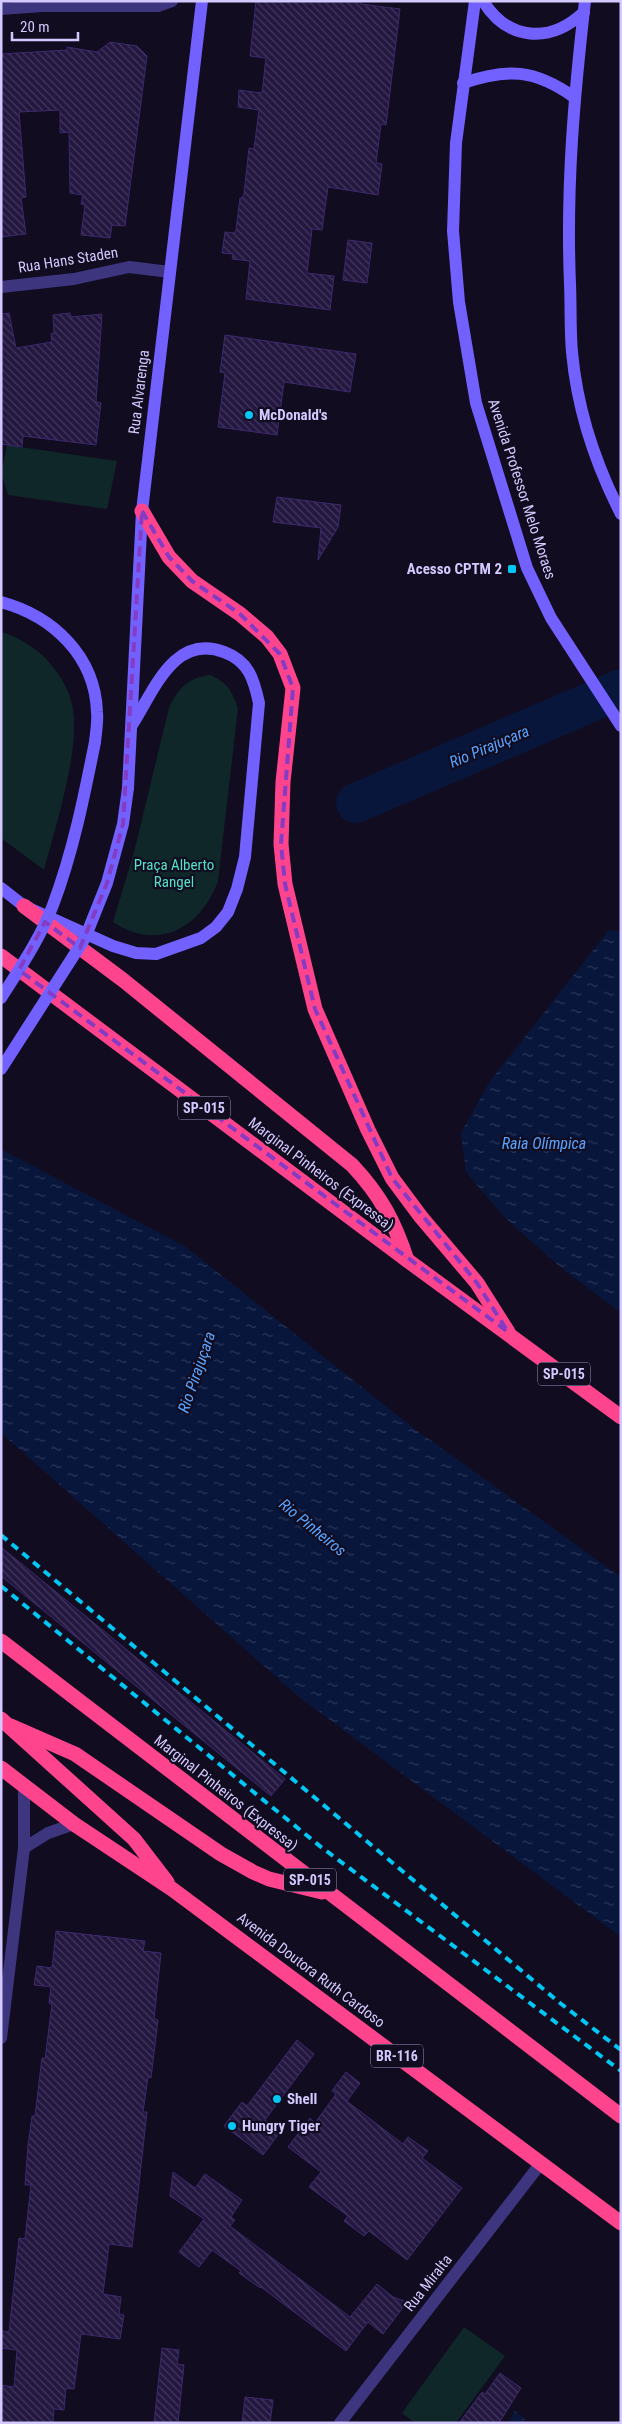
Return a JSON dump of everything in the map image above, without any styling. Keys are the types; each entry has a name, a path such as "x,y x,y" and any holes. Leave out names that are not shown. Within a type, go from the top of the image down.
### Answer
{"highway":[{"path":"142,511 169,557 180,569 212,597 240,614 267,638 280,654 293,688 283,782 281,844 285,884 315,1009 368,1130 392,1178 421,1217 477,1283 508,1332"},
{"path":"24,906 123,980 352,1165 372,1186 385,1206 396,1228 407,1260"},
{"name":"Marginal Pinheiros (Expressa)","path":"1,956 407,1260 621,1416"},
{"name":"Marginal Pinheiros (Expressa)","path":"1,1641 327,1893 621,2116"},
{"path":"6,1722 75,1754 221,1854 253,1872 269,1879 327,1893"},
{"path":"6,1722 134,1839 172,1889"},
{"name":"Avenida Doutora Ruth Cardoso","path":"1,1768 74,1824 172,1889 621,2224"}],"main road":[{"name":"Rua Alvarenga","path":"1,1069 85,938 107,883 123,824 128,788 142,511 202,1"},
{"name":"Avenida Professor Melo Moraes","path":"475,1 456,143 453,231 462,321 476,403 527,568 551,618 621,726"},
{"path":"483,1 501,23 512,30 527,34 544,34 560,30 572,24 584,7"},
{"path":"584,7 574,97 567,221 572,353 582,408 604,481 621,514"},
{"path":"463,84 488,75 504,72 537,77 574,97"},
{"path":"1,602 38,616 63,634 82,656 94,690 98,712 95,742 79,819 53,907 24,961 1,998"},
{"path":"1,888 24,906 113,946 136,953 150,954 179,947 202,938 216,927 228,912 237,890 244,857 259,703 255,682 249,668 233,655 214,648 198,647 184,653 170,664 131,727"}],"street":[{"path":"1,9 42,6 158,6 172,1"},
{"name":"Rua Hans Staden","path":"1,287 74,279 128,267 170,272"},
{"path":"1,2035 24,1848 24,1785"},
{"path":"24,1848 48,1833 74,1824"},
{"name":"Rua Miralta","path":"340,2423 541,2163"}],"highlighted area":[{"path":"142,511 169,557 192,581 240,614 280,654 293,688 281,844 285,884 315,1009 392,1178 477,1283 508,1332 19,970 45,922 80,948 107,883 123,824"}],"green space":[{"path":"7,445 117,461 107,509 8,495 1,473"},
{"path":"1,632 12,635 22,641 47,660 65,686 73,709 73,746 70,767 44,870 1,838"},
{"name":"Praça Alberto Rangel","path":"210,675 221,681 228,688 238,708 218,881 201,911 189,923 162,935 146,935 130,931 113,922 134,852 169,708 176,695 185,685 202,676"},
{"path":"464,2327 505,2356 456,2423 415,2423 402,2413"}],"water":[{"name":"Raia Olímpica","path":"609,930 621,931 621,1313 559,1266 504,1217 466,1172 461,1133 490,1081"},
{"name":"Rio Pinheiros","path":"1,1149 186,1247 412,1427 621,1577 621,1937 299,1697 1,1433"},
{"path":"515,2411 525,2419 523,2423 508,2423"}],"building":[{"path":"256,1 361,1 361,4 400,9 386,125 381,124 376,163 382,164 378,195 328,187 322,230 312,229 307,273 334,276 330,310 246,299 250,261 232,259 233,254 222,253 225,232 235,233 236,230 240,198 244,194 249,148 254,149 259,110 238,107 239,90 262,93 266,58 250,56"},
{"path":"110,42 137,46 147,56 125,226 112,225 110,238 81,235 85,205 81,204 83,195 70,193 69,132 60,133 60,110 19,112 26,197 21,198 26,234 1,237 1,54 67,50 67,47 97,52"},
{"path":"348,240 372,243 367,283 343,280"},
{"path":"9,313 16,348 52,342 51,334 54,333 53,315 70,313 71,317 102,314 96,402 101,403 96,445 23,436 22,447 1,444 1,314"},
{"path":"225,335 356,354 350,392 284,382 277,435 218,427 225,373 220,372"},
{"path":"277,497 341,505 338,527 318,560 321,528 273,522"},
{"path":"1,1547 285,1779 271,1796 1,1576"},
{"path":"56,1931 145,1941 143,1951 161,1953 154,2019 158,2020 151,2078 148,2077 143,2112 147,2112 132,2247 109,2244 103,2294 121,2297 119,2314 124,2315 120,2339 81,2334 74,2389 66,2388 64,2410 54,2409 53,2423 1,2423 1,2385 14,2387 17,2350 1,2348 1,2331 9,2332 19,2238 25,2239 31,2185 25,2185 28,2145 32,2116 35,2116 42,2058 45,2059 52,2004 49,2003 51,1987 34,1985 37,1966 52,1968"},
{"path":"297,2040 314,2054 265,2120 281,2131 263,2155 224,2126 242,2102 247,2106"},
{"path":"346,2072 360,2083 347,2101 344,2099 403,2144 408,2137 428,2151 422,2158 462,2188 407,2260 369,2231 364,2236 344,2221 348,2216 309,2187 321,2172 288,2147 310,2118 315,2123 336,2094 332,2091"},
{"path":"173,2172 195,2188 205,2174 242,2200 231,2217 235,2220 230,2226 350,2317 377,2284 393,2297 407,2302 383,2334 368,2322 346,2351 261,2287 239,2273 241,2271 212,2250 199,2267 179,2252 204,2219 170,2196"},
{"path":"162,2348 179,2350 177,2364 184,2365 178,2423 154,2423"},
{"path":"500,2373 521,2388 499,2423 459,2423 482,2392 485,2394"},
{"path":"245,2397 273,2400 270,2423 242,2423"}],"waterway":[{"name":"Rio Pirajuçara","path":"356,803 621,689"}],"railway":[{"path":"1,1535 560,2003 621,2050"},
{"path":"1,1586 321,1847 621,2071"}],"place":[{"name":"McDonald's","path":"249,415"},
{"name":"Acesso CPTM 2","path":"512,569"},
{"name":"Shell","path":"277,2099"},
{"name":"Hungry Tiger","path":"232,2126"}]}
